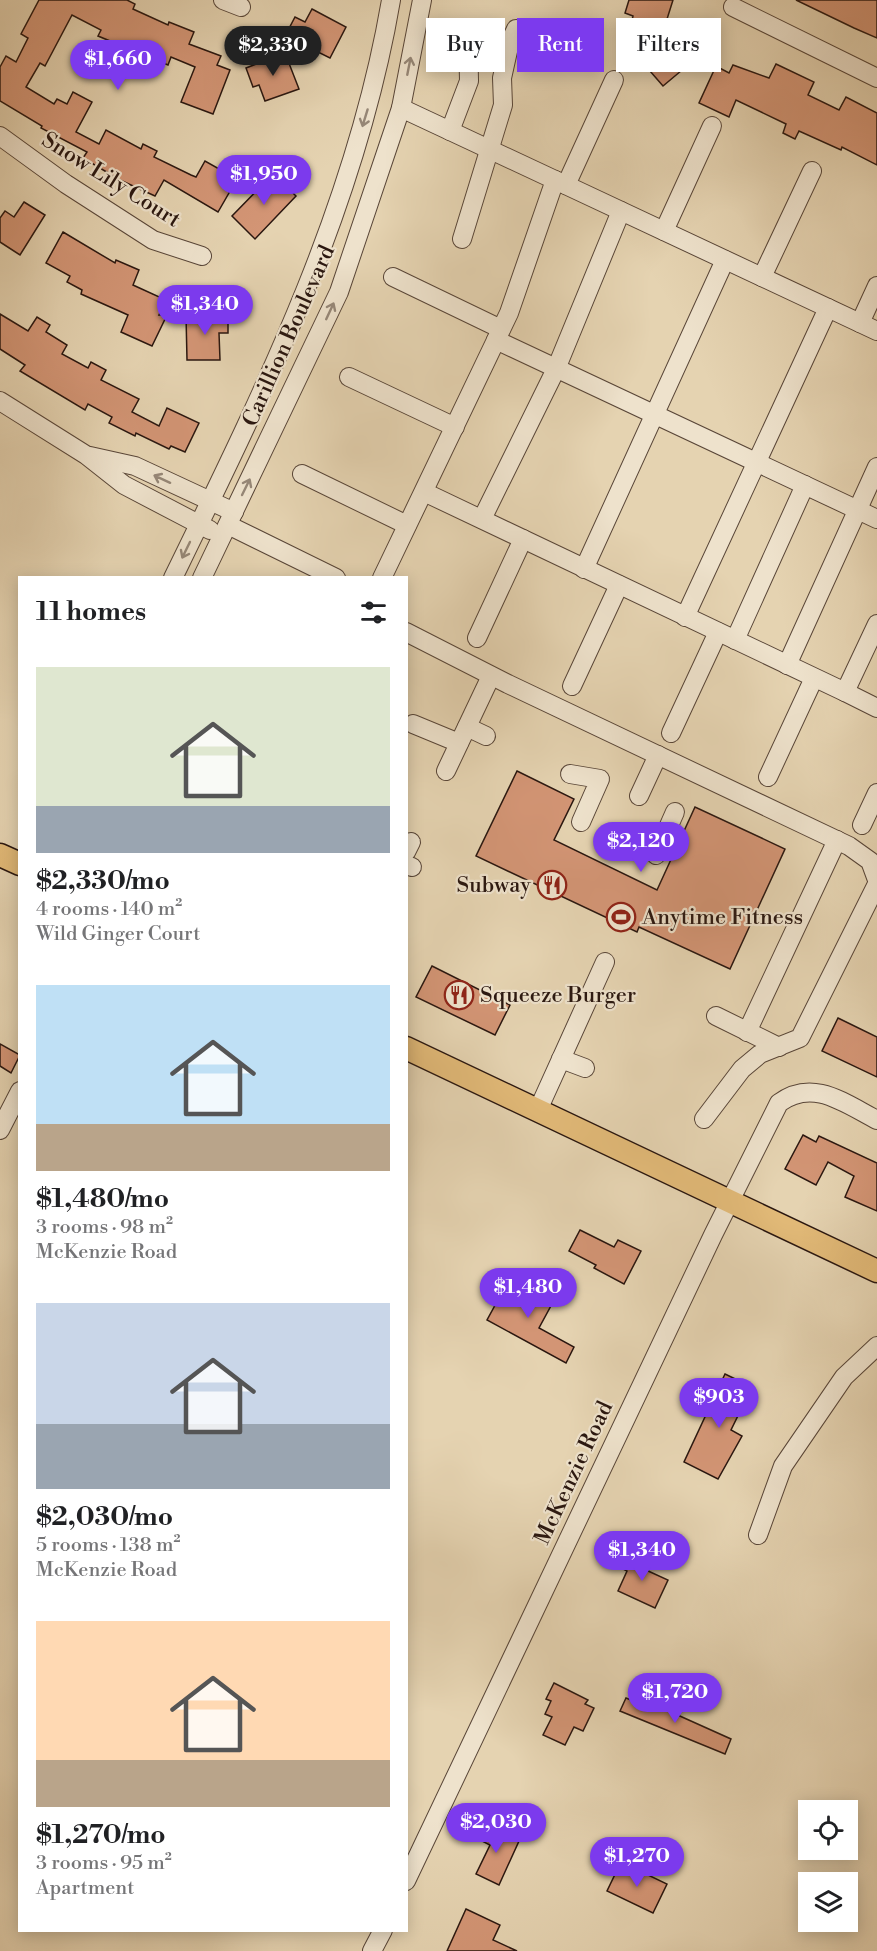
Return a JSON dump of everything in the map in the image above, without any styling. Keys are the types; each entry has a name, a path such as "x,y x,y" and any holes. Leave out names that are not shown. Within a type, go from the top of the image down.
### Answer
{"main road":[{"path":"0,855 18,863"},
{"path":"408,1049 877,1271"}],"street":[{"path":"223,0 241,7"},
{"name":"Carillion Boulevard","path":"174,576 270,374 334,222 373,90 391,0"},
{"name":"Carillion Boulevard","path":"203,576 339,292 401,108 422,0"},
{"path":"733,7 877,78"},
{"path":"462,239 503,105 502,78 510,42 516,29"},
{"path":"450,131 470,81 470,72"},
{"path":"383,576 499,335 560,183 614,80"},
{"path":"401,108 877,331"},
{"path":"664,231 712,126"},
{"name":"Snow Lily Court","path":"0,136 153,240 202,256"},
{"path":"762,277 812,171"},
{"path":"482,519 556,369 621,211"},
{"path":"584,569 725,260"},
{"path":"393,277 556,369 877,519"},
{"path":"860,323 877,286"},
{"path":"685,617 828,308"},
{"path":"349,378 454,427"},
{"path":"0,401 86,455 124,484 199,524 228,524"},
{"path":"86,455 135,466 210,501 228,524 332,576"},
{"path":"787,665 877,467"},
{"path":"302,474 407,525"},
{"path":"735,640 805,485"},
{"path":"423,492 877,708"},
{"path":"477,638 523,539"},
{"path":"572,686 619,585"},
{"path":"671,733 718,632"},
{"path":"408,633 491,676 837,840 870,861 877,882 800,1038 760,1054 742,1069 724,1079 704,1119"},
{"path":"845,692 875,634"},
{"path":"446,771 491,676"},
{"path":"768,777 814,678"},
{"path":"413,723 463,735 486,736"},
{"path":"639,796 658,755"},
{"path":"570,774 600,779 581,822"},
{"path":"862,825 877,793"},
{"path":"656,855 675,812"},
{"path":"747,1032 837,840"},
{"path":"538,1110 605,962"},
{"path":"716,1016 779,1047"},
{"path":"561,1059 585,1068"},
{"name":"McKenzie Road","path":"408,1877 779,1103 793,1093 827,1094 877,1120"},
{"path":"0,1130 18,1095"},
{"path":"758,1534 783,1466 844,1377 877,1346"},
{"path":"372,1951 382,1932"}],"building":[{"path":"39,0 127,0 135,4 133,9 168,25 169,22 194,32 189,44 221,56 217,65 230,70 213,114 181,102 195,67 171,57 168,65 98,36 101,30 72,15 45,66 40,63 26,87 54,104 57,99 67,104 73,92 92,102 76,132 99,144 106,130 141,149 143,144 157,151 154,157 196,177 205,161 237,179 218,212 164,180 155,196 120,180 83,158 87,152 41,128 42,126 0,101 0,67 6,56 16,62 28,38 21,34"},
{"path":"629,0 673,0 667,18 633,18 633,16 625,13"},
{"path":"796,0 877,0 877,38 854,28"},
{"path":"312,9 346,27 330,58 302,44 300,48 283,40 295,17 305,22"},
{"path":"285,53 299,89 265,101 259,85 253,87 246,68"},
{"path":"776,64 814,82 808,95 839,110 846,97 877,113 877,165 842,147 841,150 799,131 795,139 783,133 786,124 736,100 729,117 699,103 713,72 721,72 721,69 729,73 733,65 769,78"},
{"path":"651,72 680,72 663,86"},
{"path":"273,174 296,196 255,239 232,216"},
{"path":"24,202 45,215 20,255 0,242 0,218 5,211 14,217"},
{"path":"63,232 115,263 116,260 139,270 133,285 166,300 159,315 167,315 152,346 121,332 128,315 81,294 82,290 67,282 70,276 46,263"},
{"path":"0,314 28,331 37,317 50,325 46,332 67,345 62,354 88,368 91,362 106,370 101,380 139,399 132,412 159,426 167,408 199,423 185,452 171,446 169,449 136,433 135,436 109,423 112,417 88,404 85,410 20,371 25,365 0,349"},
{"path":"186,315 228,315 228,333 219,333 220,360 187,360"},
{"path":"517,771 574,799 554,840 657,890 695,807 785,849 730,969 639,927 637,932 476,856"},
{"path":"432,966 510,1005 495,1035 416,997"},
{"path":"838,1018 877,1037 877,1077 822,1051"},
{"path":"0,1044 18,1054 18,1059 11,1073 0,1066"},
{"path":"803,1135 816,1142 819,1136 877,1163 877,1211 845,1197 854,1176 828,1162 816,1185 785,1169"},
{"path":"580,1230 614,1247 618,1240 641,1251 624,1284 594,1268 596,1265 569,1251"},
{"path":"510,1278 553,1302 539,1328 574,1347 566,1363 487,1320"},
{"path":"725,1374 752,1387 731,1430 742,1436 718,1479 684,1462"},
{"path":"631,1553 650,1561 646,1570 668,1580 655,1608 618,1591 627,1571 623,1569"},
{"path":"554,1683 588,1700 585,1704 594,1708 583,1731 574,1727 565,1745 543,1735 552,1717 545,1714 551,1701 546,1699"},
{"path":"633,1695 731,1739 725,1754 620,1711 626,1698 631,1700"},
{"path":"485,1825 519,1841 499,1885 476,1874 490,1845 478,1839"},
{"path":"621,1862 667,1884 653,1913 607,1891"},
{"path":"466,1909 500,1925 493,1940 517,1951 447,1951"}],"place":[{"name":"Subway","path":"552,885"},
{"name":"Anytime Fitness","path":"621,917"},
{"name":"Squeeze Burger","path":"459,995"}]}
